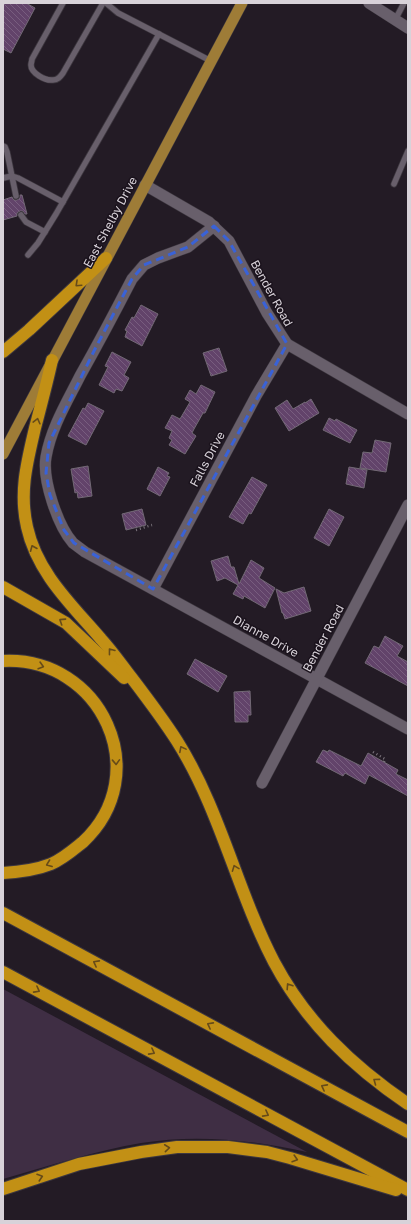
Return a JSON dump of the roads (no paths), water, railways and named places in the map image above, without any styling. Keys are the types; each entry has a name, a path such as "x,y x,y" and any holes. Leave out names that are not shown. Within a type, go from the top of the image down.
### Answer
{"highway":[{"path":"3,352 29,330 106,258"},
{"path":"52,360 23,485 24,512 29,534 37,556 57,588 102,640 152,704 179,743 200,784 274,962 288,985 314,1022 338,1049 372,1078 408,1104"},
{"path":"3,587 66,623 152,704"},
{"path":"3,661 18,661 48,668 66,677 83,690 98,706 108,726 116,754 116,769 112,796 105,812 89,836 64,857 51,864 16,872 3,873"},
{"path":"3,913 408,1132"},
{"path":"3,972 408,1190"},
{"path":"3,1189 79,1164 141,1152 177,1147 228,1147 267,1152 290,1158 408,1194"}],"main road":[{"name":"East Shelby Drive","path":"3,454 242,3"}],"street":[{"path":"368,3 408,28"},
{"name":"Bender Road","path":"145,185 209,222 229,241 266,313 286,344 408,414"},
{"name":"Dianne Drive","path":"214,226 188,247 144,265 132,280 66,404 54,430 45,459 46,473 54,509 64,530 74,543 85,552 408,729"},
{"name":"Falls Drive","path":"153,589 256,396 286,344"},
{"name":"Bender Road","path":"262,783 316,679 407,512"}],"lane":[{"path":"63,3 32,59 32,70 45,79 52,80 59,78 63,73 105,3 118,13 211,61"},
{"path":"395,20 404,3"},
{"path":"28,255 45,232 63,202 159,34"},
{"path":"3,146 7,149 16,196"},
{"path":"394,184 408,151"},
{"path":"3,178 12,176 18,178 63,202"},
{"path":"21,215 24,220 45,232"}]}
